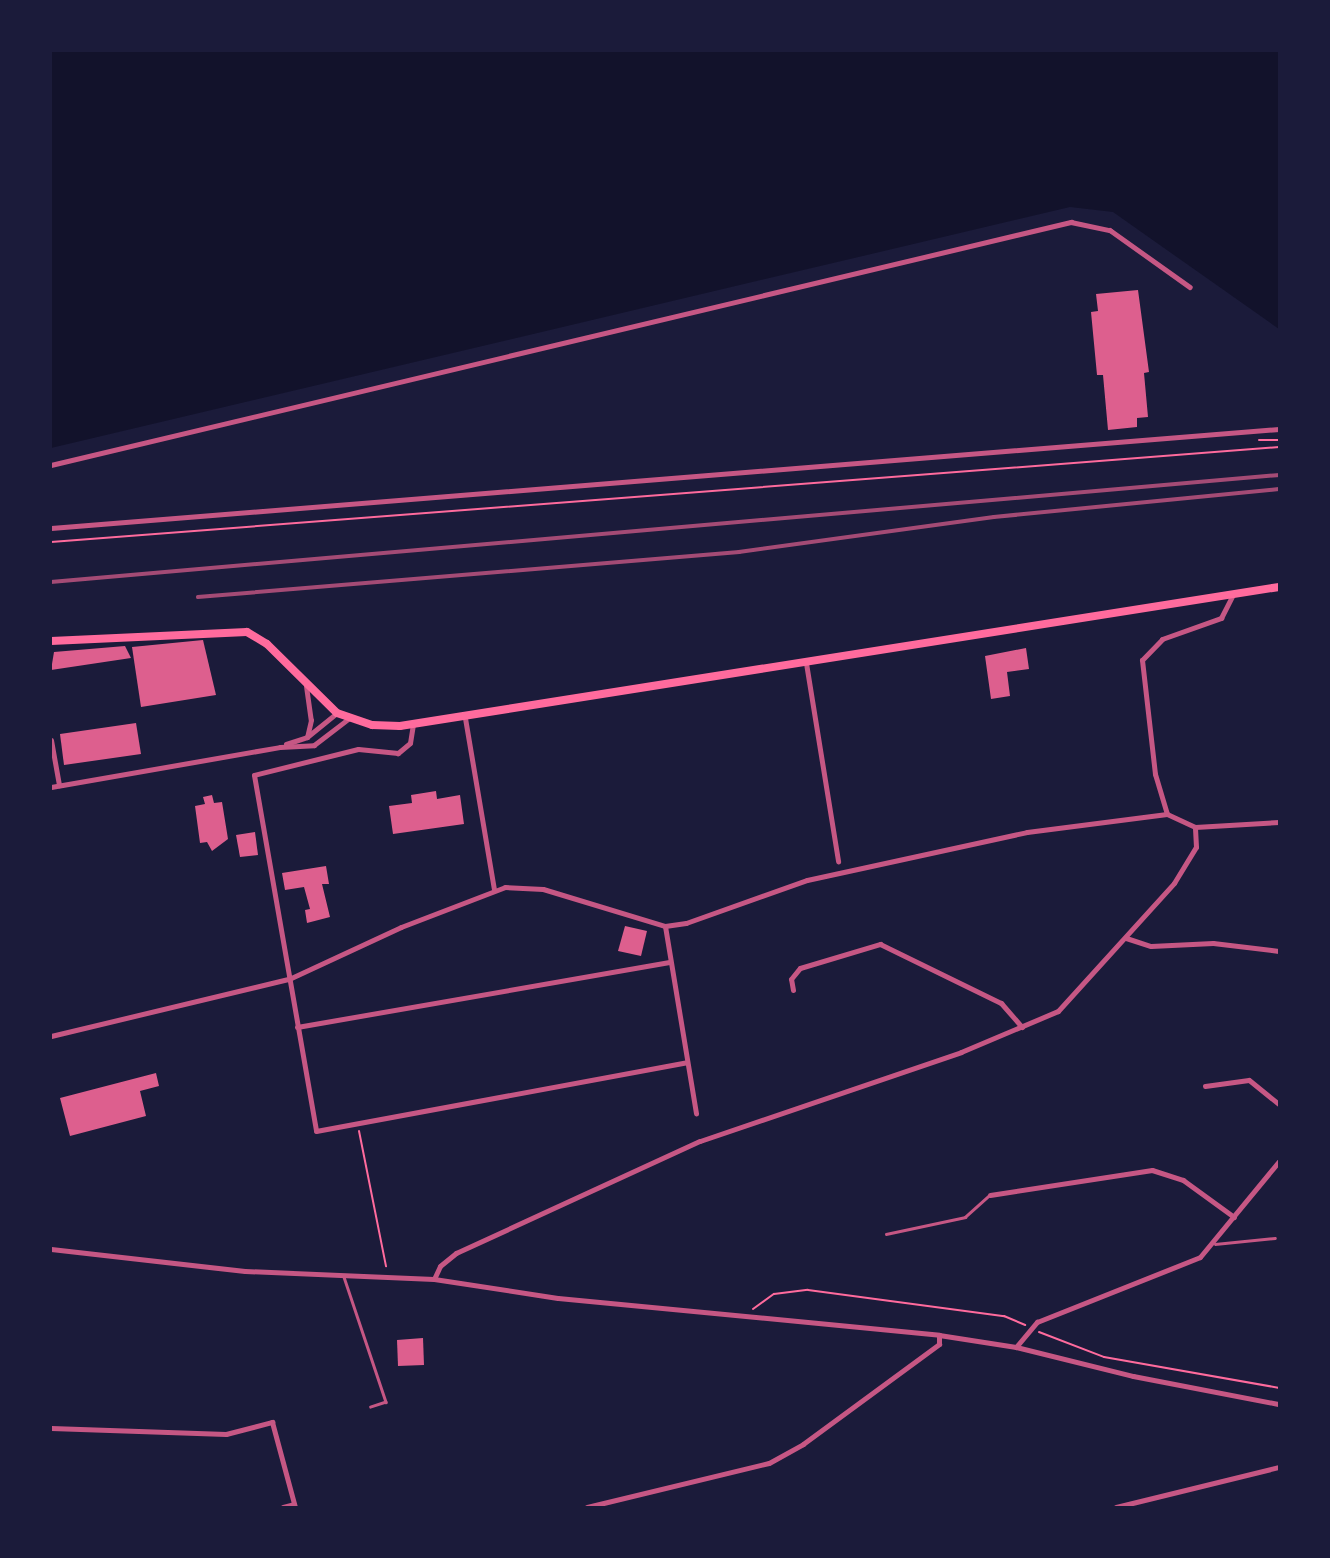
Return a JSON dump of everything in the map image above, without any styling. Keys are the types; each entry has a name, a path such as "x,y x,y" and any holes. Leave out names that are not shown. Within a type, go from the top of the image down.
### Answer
{"main road":[{"path":"51,641 247,632 267,644 306,686 337,713 348,719 372,725 414,724 1279,587"}],"street":[{"path":"51,465 1071,222 1110,230 1190,287"},
{"path":"51,528 1279,429"},
{"path":"1167,814 1155,774 1142,660 1162,639 1221,618 1233,594"},
{"path":"806,663 838,861"},
{"path":"306,686 311,720 307,737"},
{"path":"280,747 307,737 337,713"},
{"path":"465,718 495,889"},
{"path":"51,787 280,747 314,745 348,719"},
{"path":"414,724 410,743 398,752 358,749 254,775 316,1131 687,1062"},
{"path":"51,740 59,785"},
{"path":"51,1036 289,979 495,889 543,889 665,926 686,923 801,882 961,844 1167,814 1195,827 1279,822"},
{"path":"434,1279 456,1253 700,1141 1022,1027 1065,1006 1126,938 1193,856 1198,841 1195,827"},
{"path":"665,926 696,1113"},
{"path":"1126,938 1151,946 1225,943 1279,951"},
{"path":"793,990 791,979 800,968 880,944 1001,1003 1022,1027"},
{"path":"297,1027 669,962"},
{"path":"1205,1086 1249,1080 1279,1104"},
{"path":"1016,1347 1029,1329 1189,1264 1215,1244 1279,1161"},
{"path":"990,1195 1022,1186 1152,1170 1183,1180 1234,1217"},
{"path":"51,1249 245,1271 434,1279 748,1317 939,1335 1016,1347 1133,1376 1279,1404"},
{"path":"587,1507 768,1463 803,1444 939,1344 939,1335"},
{"path":"51,1428 226,1434 272,1422 295,1506 283,1507"},
{"path":"1116,1507 1279,1467"}],"lane":[{"path":"886,1234 965,1217 990,1195"},
{"path":"1215,1244 1275,1238"},
{"path":"343,1274 386,1402 372,1407"}],"path":[{"path":"51,542 1279,447"},
{"path":"359,1133 385,1261"},
{"path":"748,1317 754,1307 774,1294 808,1290 1004,1316 1029,1329 1104,1356 1279,1388"}],"shaded area":[{"path":"51,51 1279,51 1279,329 1113,212 1070,207 51,448"}],"building":[{"path":"1138,290 1149,372 1144,373 1148,417 1137,418 1137,427 1108,430 1103,375 1097,375 1091,312 1098,311 1096,294"},
{"path":"203,640 216,695 141,707 132,647"},
{"path":"125,646 131,658 51,670 54,652"},
{"path":"1026,648 1029,669 1007,672 1010,696 991,699 985,656"},
{"path":"136,723 141,754 64,765 60,734"},
{"path":"436,791 437,799 460,795 464,824 393,834 389,806 412,803 411,795"},
{"path":"212,795 214,803 222,802 228,839 212,851 207,842 200,843 195,806 205,804 203,797"},
{"path":"255,832 258,855 240,857 236,835"},
{"path":"326,866 329,884 322,884 330,917 307,923 305,910 310,909 304,887 285,890 282,873"},
{"path":"625,926 647,931 641,956 618,951"},
{"path":"156,1073 159,1086 140,1091 146,1116 70,1136 60,1098"},
{"path":"423,1338 424,1365 398,1366 397,1340"}],"railway":[{"path":"51,582 1279,475"},
{"path":"198,597 739,552 994,517 1279,489"}]}
